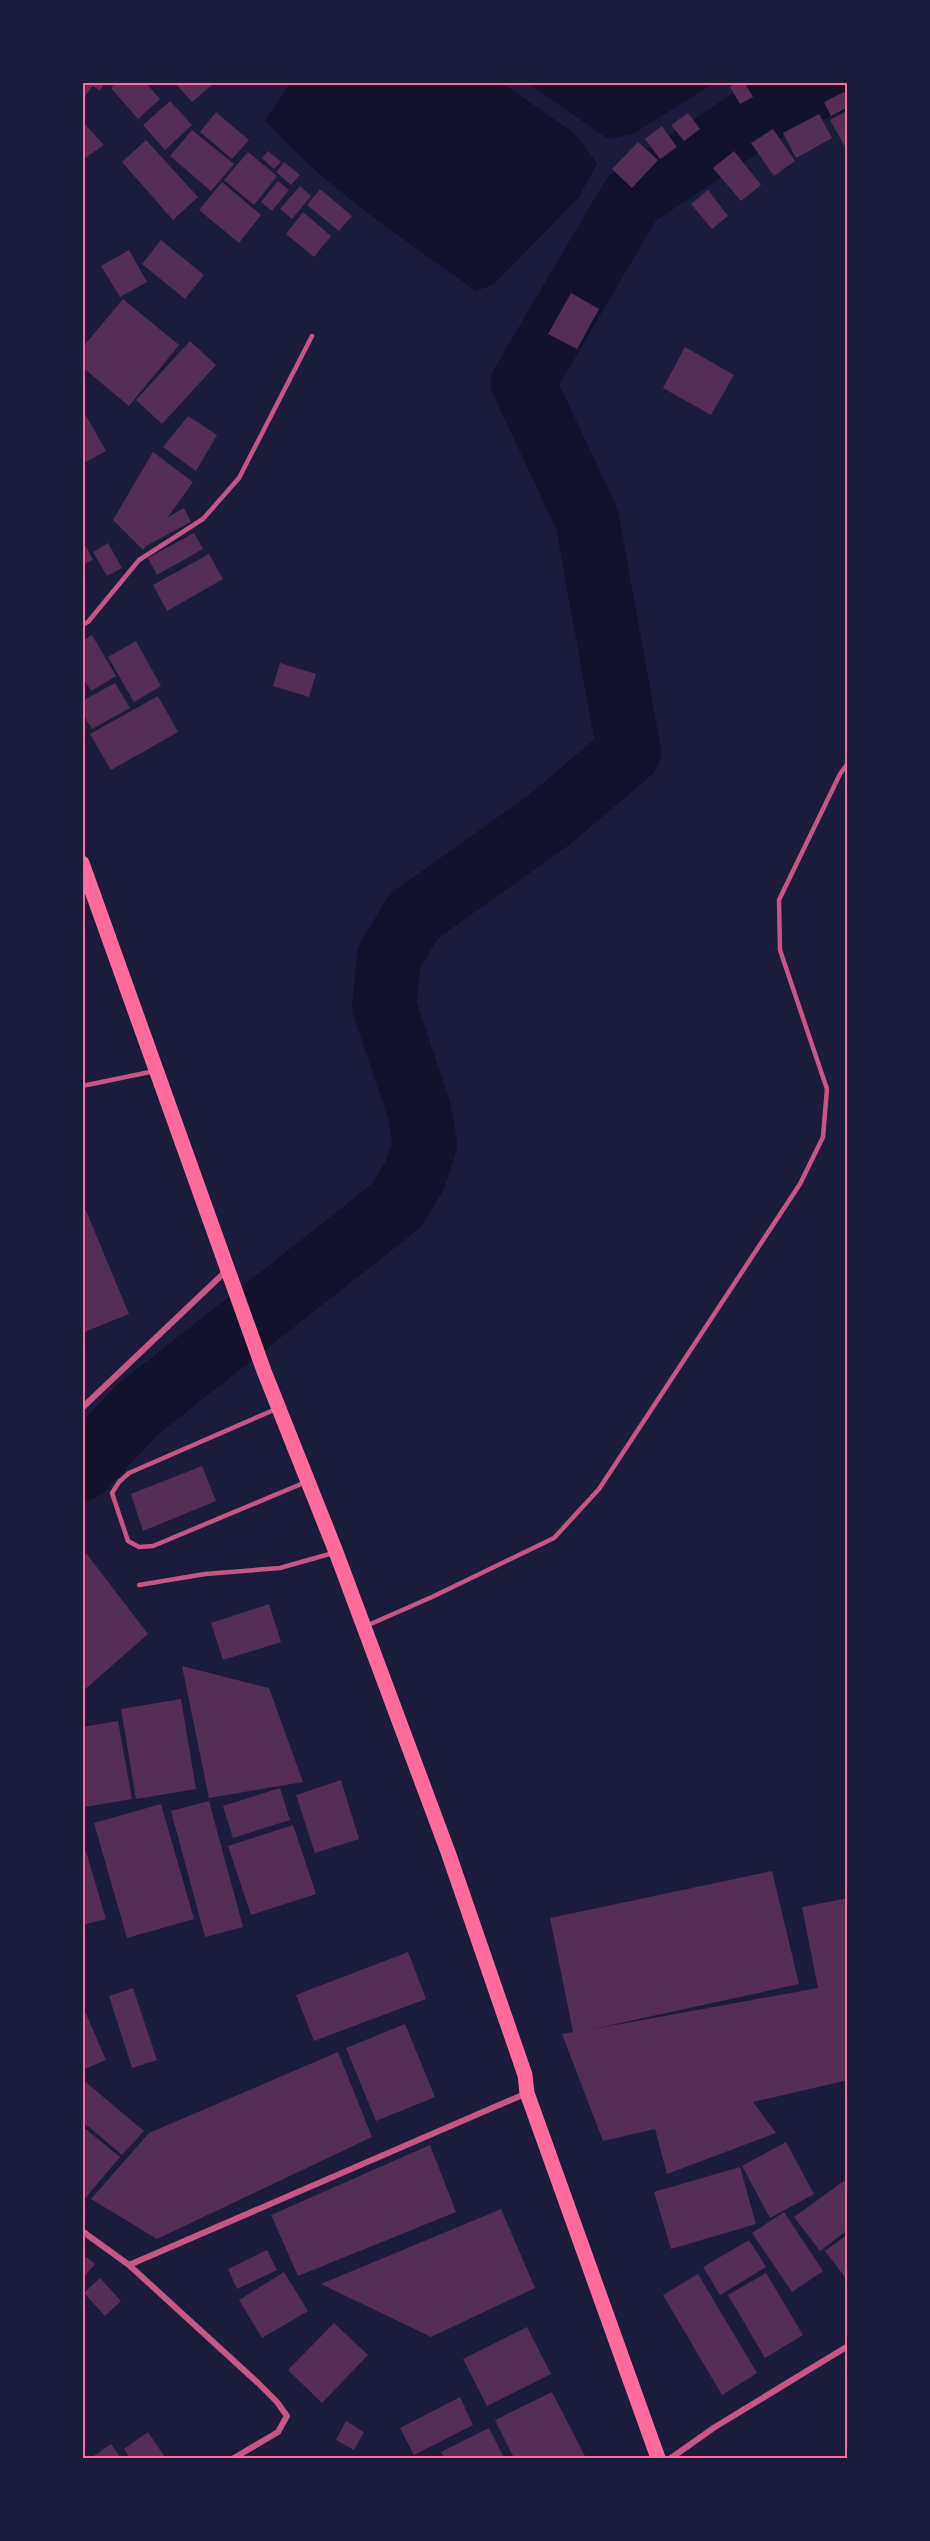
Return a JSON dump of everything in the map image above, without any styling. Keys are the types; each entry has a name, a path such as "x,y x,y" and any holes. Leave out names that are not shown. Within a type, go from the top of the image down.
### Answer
{"main road":[{"path":"82,863 264,1371 336,1552 448,1852 525,2076 527,2093 658,2458"}],"street":[{"path":"82,1408 227,1271"},
{"path":"129,2265 527,2093"},
{"path":"82,2231 129,2265 258,2383 287,2416 278,2432 234,2458"},
{"path":"671,2458 715,2427 848,2346"}],"lane":[{"path":"82,625 88,622 139,560 203,519 239,478 312,336"},
{"path":"363,1627 432,1597 554,1538 599,1489 800,1184 823,1137 826,1089 780,950 779,900 840,774 848,763"},
{"path":"82,1086 158,1070"},
{"path":"278,1408 129,1473 112,1493 128,1541 139,1547 153,1546 308,1482"},
{"path":"139,1586 205,1574 280,1568 336,1552"}],"shaded area":[{"path":"291,83 502,83 574,133 597,163 579,197 494,284 476,291 339,190 288,145 265,120"},
{"path":"528,83 714,83 633,134 608,139"}],"building":[{"path":"82,82 105,82 100,91 93,86 82,100"},
{"path":"116,82 145,82 160,99 138,119 111,88"},
{"path":"174,82 212,82 213,84 192,102"},
{"path":"737,82 744,82 753,97 740,104 730,87"},
{"path":"844,92 848,98 848,107 831,116 824,102"},
{"path":"170,101 192,125 165,150 143,125"},
{"path":"216,112 249,140 232,159 200,132"},
{"path":"845,112 848,118 848,144 844,145 830,120"},
{"path":"688,113 700,129 684,141 671,125"},
{"path":"819,114 832,138 796,158 783,133"},
{"path":"82,121 104,145 82,160"},
{"path":"662,126 677,147 660,159 645,139"},
{"path":"773,129 795,161 774,176 751,143"},
{"path":"192,130 234,164 211,191 170,156"},
{"path":"146,140 198,197 173,220 122,162"},
{"path":"638,142 658,160 632,188 612,169"},
{"path":"268,151 281,162 274,169 262,158"},
{"path":"734,151 761,185 741,201 713,168"},
{"path":"248,152 277,176 254,205 224,180"},
{"path":"284,162 300,175 291,185 276,172"},
{"path":"278,181 289,190 272,211 261,202"},
{"path":"222,182 261,215 239,243 199,210"},
{"path":"300,186 311,196 292,219 280,209"},
{"path":"320,189 352,216 339,231 307,205"},
{"path":"708,190 728,216 712,229 691,204"},
{"path":"303,212 331,236 314,257 286,234"},
{"path":"161,240 204,275 185,299 142,264"},
{"path":"129,250 147,282 120,297 101,266"},
{"path":"571,293 599,309 577,349 548,334"},
{"path":"123,299 179,345 129,406 82,367 82,348"},
{"path":"190,341 216,365 162,424 136,400"},
{"path":"685,347 734,375 711,415 663,388"},
{"path":"85,414 106,451 82,464 82,415"},
{"path":"188,416 217,435 196,471 163,447"},
{"path":"153,452 193,482 168,517 184,508 191,522 146,546 143,550 113,520"},
{"path":"194,533 203,549 157,575 148,558"},
{"path":"82,539 93,560 82,565"},
{"path":"108,543 122,568 107,576 93,552"},
{"path":"209,554 223,579 167,611 153,585"},
{"path":"92,635 116,676 91,691 82,676 82,641"},
{"path":"136,641 161,686 134,702 108,657"},
{"path":"280,663 316,674 309,697 273,686"},
{"path":"115,683 130,708 92,729 82,713 82,701"},
{"path":"158,696 178,732 111,770 90,734"},
{"path":"82,1201 129,1314 82,1333"},
{"path":"202,1466 216,1501 143,1531 131,1494"},
{"path":"86,1553 148,1634 82,1692 82,1555"},
{"path":"269,1604 281,1642 223,1660 211,1623"},
{"path":"182,1666 269,1688 303,1782 209,1798"},
{"path":"181,1699 196,1789 136,1799 121,1709"},
{"path":"118,1721 132,1799 85,1807 82,1793 82,1727"},
{"path":"341,1780 359,1839 315,1853 296,1795"},
{"path":"280,1788 290,1820 233,1838 223,1806"},
{"path":"209,1801 243,1927 205,1937 171,1811"},
{"path":"161,1804 194,1919 127,1938 94,1823"},
{"path":"293,1825 316,1894 251,1915 228,1846"},
{"path":"82,1838 106,1919 82,1925"},
{"path":"772,1871 799,1984 593,2029 818,1988 802,1907 848,1898 848,2080 753,2102 776,2133 667,2174 655,2129 603,2141 562,2034 573,2032 550,1918"},
{"path":"408,1952 426,1999 314,2041 296,1995"},
{"path":"133,1988 157,2060 132,2068 109,1996"},
{"path":"84,2009 106,2060 82,2070 82,2010"},
{"path":"405,2024 435,2097 376,2121 346,2048"},
{"path":"338,2052 372,2137 157,2239 91,2199 149,2133"},
{"path":"82,2079 144,2131 122,2155 82,2121"},
{"path":"82,2126 120,2157 82,2202"},
{"path":"786,2142 814,2194 770,2218 742,2166"},
{"path":"430,2145 456,2212 298,2276 271,2215"},
{"path":"740,2167 756,2224 671,2249 654,2192"},
{"path":"848,2178 848,2230 820,2251 794,2217"},
{"path":"501,2209 535,2288 431,2337 321,2284"},
{"path":"784,2212 823,2271 792,2292 752,2233"},
{"path":"848,2234 848,2281 825,2251"},
{"path":"749,2240 766,2267 720,2295 703,2267"},
{"path":"267,2250 277,2270 237,2289 228,2269"},
{"path":"82,2254 95,2264 82,2279"},
{"path":"284,2272 308,2311 262,2338 239,2300"},
{"path":"766,2273 803,2335 765,2358 728,2295"},
{"path":"698,2274 757,2373 722,2395 663,2295"},
{"path":"100,2278 121,2301 105,2316 84,2293"},
{"path":"334,2323 368,2355 322,2403 288,2370"},
{"path":"527,2327 551,2374 487,2406 463,2359"},
{"path":"552,2392 586,2458 514,2458 495,2420"},
{"path":"460,2397 473,2425 414,2455 400,2428"},
{"path":"346,2421 364,2432 354,2450 336,2440"},
{"path":"489,2428 504,2458 445,2458 441,2452"},
{"path":"148,2432 165,2457 130,2458 124,2449"},
{"path":"111,2444 121,2458 91,2458"}],"waterway":[{"path":"82,1469 137,1410 396,1206 415,1175 425,1144 419,1110 384,1006 389,957 414,916 549,820 629,752 587,519 523,383 632,198 772,106 830,82"}]}
